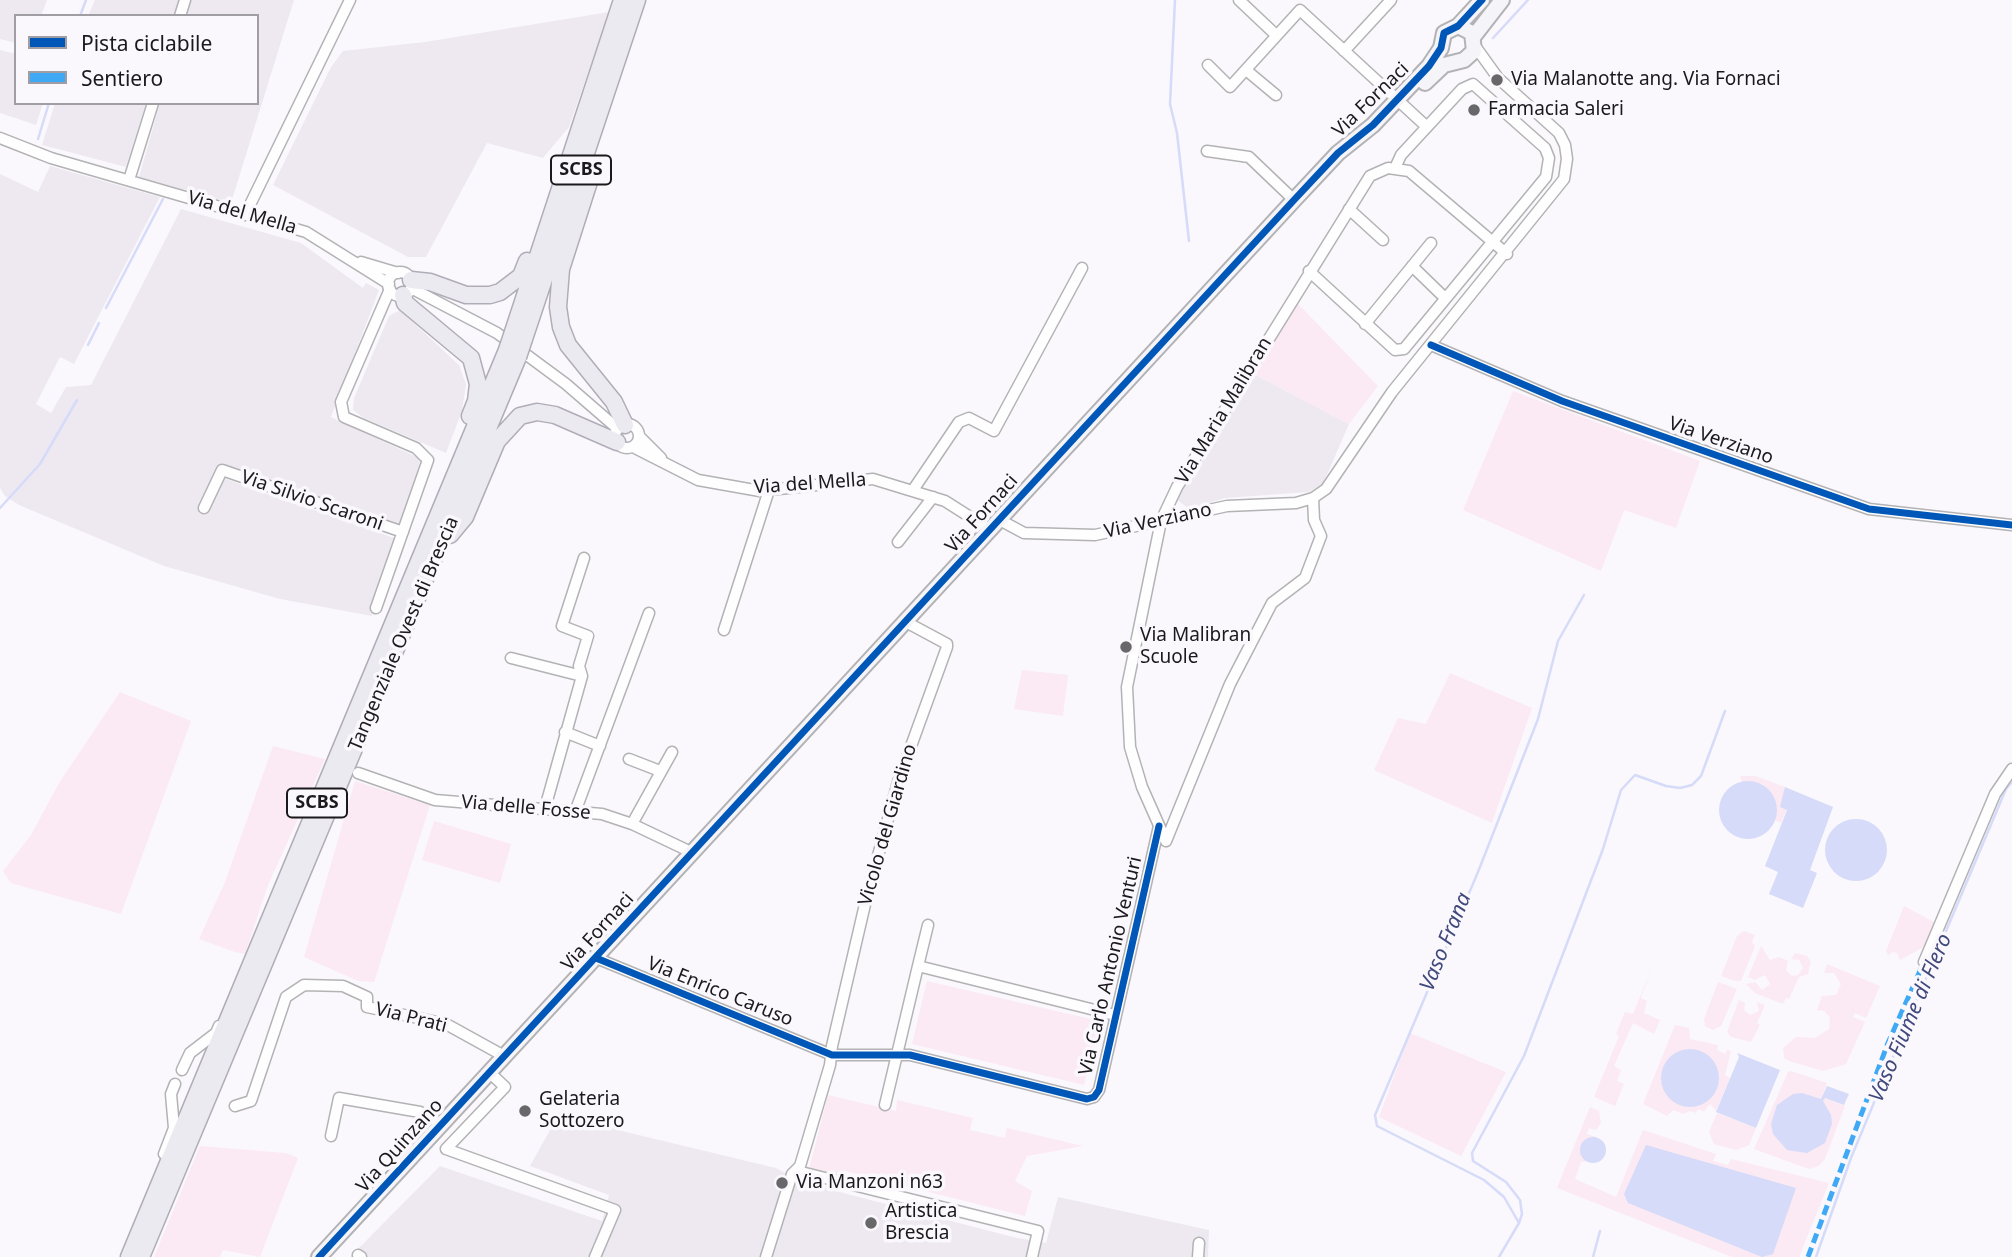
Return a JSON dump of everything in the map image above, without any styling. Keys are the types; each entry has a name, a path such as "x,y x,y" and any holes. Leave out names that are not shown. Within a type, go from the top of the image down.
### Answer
{"main road":[{"name":"Tangenziale Ovest di Brescia","path":"587,133 622,0"},
{"name":"Tangenziale Ovest di Brescia","path":"134,1254 443,541 512,354 587,133 637,0"},
{"path":"453,484 455,450 478,393 475,366 463,349 405,303 400,286 430,282 477,296 500,292 522,276 563,153 587,133"},
{"path":"587,133 593,168 561,269 558,307 561,327 568,345 614,402 623,436"},
{"name":"Tangenziale Ovest di Brescia","path":"134,1254 249,963 453,484 512,354"},
{"path":"443,541 465,517 497,441 520,416 537,412 555,415 623,436"}],"street":[{"path":"245,215 350,0"},
{"path":"1239,0 1276,35"},
{"path":"1344,51 1391,0"},
{"name":"Via Fornaci","path":"1401,102 1441,48 1442,35 1449,28 1458,26 1482,0"},
{"name":"Via Fornaci","path":"504,1056 1338,153 1444,65 1468,50 1502,0"},
{"path":"1208,65 1230,87 1300,10 1427,127"},
{"path":"1314,498 1338,475 1392,392 1507,254 1564,179 1566,145 1559,133 1468,50 1466,28 1458,26"},
{"path":"1441,48 1445,56 1468,50"},
{"path":"1246,69 1276,95"},
{"path":"1308,271 1395,350 1404,349 1490,242 1546,177 1549,167 1545,148 1473,84 1462,89 1401,155 1395,168 1409,171 1490,242 1507,254"},
{"path":"129,180 152,105"},
{"path":"1527,131 1539,116"},
{"name":"Via del Mella","path":"0,138 51,158 306,232 350,260 497,333 566,384 623,436 666,464 698,480 769,490 873,479 933,497 993,524"},
{"path":"1207,151 1249,156 1294,200"},
{"name":"Via Maria Malibran","path":"1314,498 1314,520 1321,536 1305,578 1272,603 1230,684 1166,841 1130,747 1126,719 1127,687 1161,521 1177,487 1366,179 1378,171 1395,168"},
{"path":"1349,209 1383,240"},
{"path":"1365,324 1432,243"},
{"path":"1412,266 1445,298"},
{"path":"913,490 959,422 969,418 994,431 1082,268"},
{"name":"Via Silvio Scaroni","path":"376,608 428,460 416,448 344,417 341,402 376,318 400,286"},
{"name":"Via Verziano","path":"1431,345 1562,401 1869,509 2012,525"},
{"name":"Via del Mella","path":"623,436 633,426 666,464"},
{"path":"623,436 639,436"},
{"name":"Via Silvio Scaroni","path":"204,508 222,470 402,532"},
{"path":"724,630 769,490"},
{"path":"898,542 933,497"},
{"name":"Via Verziano","path":"993,524 1024,533 1053,536 1095,535 1227,506 1296,503 1314,498"},
{"path":"545,808 582,676 579,666 588,636 562,626 584,558"},
{"path":"575,812 649,613"},
{"name":"Vicolo del Giardino","path":"832,1055 866,900 898,782 947,647 947,644 906,621"},
{"path":"511,658 582,676"},
{"path":"565,732 600,747"},
{"path":"632,824 672,752"},
{"path":"629,759 660,771"},
{"path":"1924,962 1995,794 2012,769"},
{"name":"Via delle Fosse","path":"358,773 435,800 602,814 632,824 691,852"},
{"name":"Via Carlo Antonio Venturi","path":"832,1055 896,1053 1087,1099 1094,1097 1099,1090 1160,826"},
{"path":"885,1105 928,925"},
{"name":"Via Enrico Caruso","path":"596,958 832,1055"},
{"path":"182,1070 190,1053 216,1033 236,982 249,963"},
{"name":"Via Carlo Antonio Venturi","path":"918,966 1115,1015"},
{"name":"Via Prati","path":"235,1106 251,1101 286,997 304,985 343,986 367,997 367,1007 446,1024 504,1056"},
{"path":"766,1257 832,1055"},
{"name":"Via Quinzano","path":"319,1257 504,1056"},
{"path":"489,1072 505,1087 446,1149 615,1210 595,1257"},
{"path":"134,1254 137,1223 174,1128 171,1094 175,1084"},
{"path":"331,1136 339,1098 420,1112 441,1125"},
{"path":"796,1171 1038,1231 1032,1257"},
{"path":"1198,1257 1199,1243"}],"shaded area":[{"path":"0,0 47,0 42,14 14,14 14,42 0,39"},
{"path":"95,0 180,0 175,14 89,14"},
{"path":"190,0 294,0 231,203 139,177 159,105 259,105 259,14 186,14"},
{"path":"609,12 569,127 543,158 487,143 426,257 408,257 273,185 331,67 343,51 425,42"},
{"path":"0,50 14,54 14,105 42,105 36,125 0,113"},
{"path":"54,105 145,105 126,167 42,145"},
{"path":"50,166 160,197 74,364 60,357 36,404 51,413 66,387 91,385 181,209 301,243 363,288 366,283 379,290 331,417 421,459 400,526 223,464 201,508 223,478 397,539 372,616 280,599 164,566 19,505 5,496 0,488 0,174 38,192"},
{"path":"1296,302 1378,386 1349,424 1254,374"},
{"path":"400,310 459,365 466,384 462,411 446,453 364,418 353,410 354,398 389,316"},
{"path":"1254,374 1349,424 1323,484 1309,492 1225,498 1189,509 1175,498"},
{"path":"1513,391 1700,461 1676,528 1624,510 1601,571 1463,510"},
{"path":"1022,670 1068,675 1063,716 1014,709"},
{"path":"1450,673 1532,708 1492,823 1374,770 1398,718 1426,724"},
{"path":"120,692 191,721 121,914 11,883 3,871 31,835 59,783"},
{"path":"273,746 325,759 268,885 245,954 199,939 225,882"},
{"path":"1740,776 1755,776 1785,787 1787,809 1781,823 1775,820 1775,800 1763,785 1742,782"},
{"path":"355,781 430,805 374,982 358,981 304,957"},
{"path":"434,821 511,844 500,883 422,860"},
{"path":"1904,906 1934,922 1924,947 1900,960 1897,953 1892,952 1888,956 1886,951"},
{"path":"1744,931 1755,935 1752,942 1755,946 1741,981 1735,981 1721,976 1737,936"},
{"path":"1761,946 1770,960 1779,957 1788,961 1786,971 1792,976 1798,975 1803,968 1799,960 1791,959 1795,953 1807,956 1811,962 1808,974 1799,977 1789,999 1786,998 1783,1004 1755,993 1746,984 1755,982 1762,990 1770,984 1765,975 1755,980 1748,977"},
{"path":"1827,964 1880,986 1866,1018 1855,1013 1853,1017 1865,1022 1846,1064 1823,1071 1789,1061 1784,1058 1783,1048 1796,1037 1815,1038 1829,1029 1830,1017 1824,1011 1817,1010 1822,996 1836,995 1841,984 1834,973 1824,973"},
{"path":"1652,968 1641,998 1647,1001 1644,1013 1660,1020 1654,1034 1633,1023 1614,1066 1621,1070 1617,1081 1624,1084 1615,1106 1594,1097 1619,1036 1616,1034 1625,1012 1633,1014"},
{"path":"927,981 1099,1021 1084,1085 912,1044"},
{"path":"1718,982 1737,989 1721,1026 1713,1030 1705,1026 1704,1019"},
{"path":"1739,1000 1745,1003 1744,1010 1750,1015 1759,1011 1757,1002 1765,1005 1757,1023 1760,1025 1751,1042 1731,1037 1727,1032"},
{"path":"1675,1025 1689,1028 1690,1039 1718,1045 1717,1050 1725,1054 1727,1050 1731,1051 1725,1075 1730,1078 1716,1111 1710,1104 1704,1112 1698,1109 1696,1113 1690,1111 1683,1114 1673,1110 1667,1116 1643,1104"},
{"path":"1410,1033 1506,1072 1461,1156 1379,1117"},
{"path":"1788,1072 1827,1083 1822,1097 1845,1106 1825,1159 1819,1166 1809,1169 1754,1149"},
{"path":"828,1095 896,1111 897,1100 973,1118 970,1130 1005,1138 1007,1128 1083,1146 1027,1156 1015,1181 1032,1191 1025,1216 845,1171 839,1178 809,1169"},
{"path":"1590,1107 1599,1111 1601,1123 1596,1130 1589,1128 1587,1134 1596,1137 1582,1155 1589,1161 1581,1162 1575,1179 1616,1197 1643,1130 1716,1154 1713,1161 1728,1165 1731,1159 1829,1183 1799,1257 1732,1257 1557,1188"},
{"path":"560,1112 626,1132 776,1168 801,1182 1013,1237 1046,1243 1058,1197 1209,1230 1208,1257 350,1257 440,1166 602,1221 609,1195 530,1166"},
{"path":"1717,1113 1756,1128 1749,1145 1736,1150 1714,1144 1709,1132"},
{"path":"200,1146 286,1153 298,1158 260,1257 223,1250 220,1257 154,1257"}],"water":[{"path":"1748,781 1759,783 1772,794 1777,810 1775,821 1764,834 1748,839 1737,837 1724,826 1719,810 1721,799 1732,786"},
{"path":"1785,787 1833,807 1810,870 1817,873 1803,908 1769,894 1778,872 1765,866 1787,810 1780,807"},
{"path":"1856,819 1878,828 1887,850 1878,872 1856,881 1834,872 1825,850 1834,828"},
{"path":"1690,1049 1701,1051 1714,1062 1719,1078 1717,1089 1706,1102 1690,1107 1679,1105 1666,1094 1661,1078 1663,1067 1674,1054"},
{"path":"1737,1053 1780,1070 1756,1128 1716,1112 1739,1057"},
{"path":"1827,1086 1849,1094 1844,1105 1825,1098 1823,1101 1831,1115 1832,1124 1825,1143 1807,1153 1787,1150 1773,1134 1771,1124 1777,1105 1793,1094 1802,1093 1821,1099"},
{"path":"1593,1137 1602,1141 1606,1150 1602,1159 1593,1163 1584,1159 1580,1150 1584,1141"},
{"path":"1646,1145 1796,1188 1773,1254 1762,1257 1628,1203 1624,1194"}],"waterway":[{"path":"81,14 86,0"},
{"path":"1175,0 1170,104 1177,133 1189,241"},
{"path":"1493,38 1528,0"},
{"path":"38,139 48,105"},
{"path":"106,308 163,199"},
{"path":"88,345 99,323"},
{"path":"0,508 40,464 77,400"},
{"name":"Vaso Frana","path":"1519,1223 1504,1197 1484,1180 1377,1126 1375,1115 1478,872 1538,719 1558,641 1584,595"},
{"name":"Vaso Frana","path":"1499,1257 1519,1223 1522,1214 1520,1200 1506,1182 1473,1161 1472,1153 1524,1056 1603,849 1621,790 1635,775 1666,786 1680,788 1692,785 1701,776 1725,711"},
{"name":"Vaso Fiume di Flero","path":"1816,1257 1851,1158 2006,789 2012,782"},
{"name":"Vaso Frana","path":"1593,1257 1600,1231"}],"marked path":[{"path":"1808,1257 1888,1043 1924,962"}],"cycle path":[{"path":"319,1257 1294,200 1338,153 1373,125 1429,66 1441,48 1444,33 1458,26 1482,0"},
{"path":"1431,345 1562,401 1869,509 2012,525"},
{"path":"596,958 832,1055 910,1055 1087,1099 1094,1097 1099,1090 1159,826"}],"place":[{"name":"Via Malanotte ang. Via Fornaci","path":"1497,80"},
{"name":"Farmacia Saleri","path":"1474,110"},
{"name":"Via Malibran Scuole","path":"1126,647"},
{"name":"Gelateria Sottozero","path":"525,1111"},
{"name":"Via Manzoni n63","path":"782,1183"},
{"name":"Artistica Brescia","path":"871,1223"}]}
